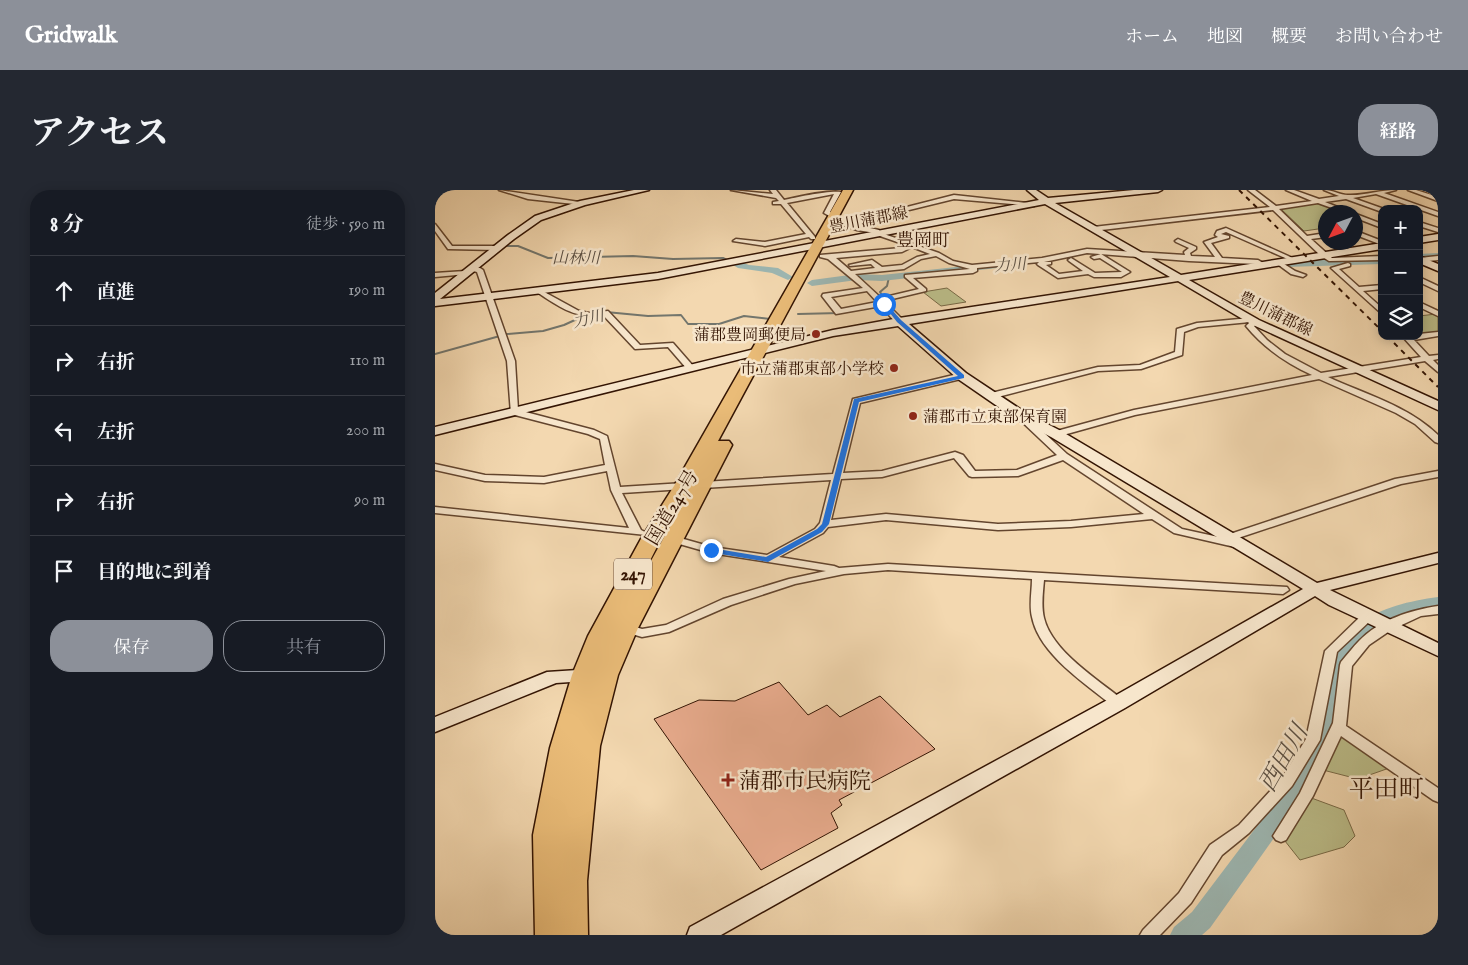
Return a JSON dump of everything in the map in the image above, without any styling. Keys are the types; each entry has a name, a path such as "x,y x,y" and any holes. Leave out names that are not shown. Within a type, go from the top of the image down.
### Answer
{"highway":[{"name":"国道247号","path":"571,935 572,881 600,636 654,536 694,485 848,190"},
{"name":"国道247号","path":"820,243 855,190"},
{"name":"国道247号","path":"551,935 548,835 563,748 595,675 626,628 654,536"}],"street":[{"path":"502,190 528,197 583,203"},
{"path":"435,298 467,271 538,218 583,203 645,190"},
{"path":"735,190 774,193 778,202 843,267 884,302 899,321 962,376 990,396 1315,590 1387,627 1438,650"},
{"path":"1031,190 1046,201 1158,190"},
{"path":"1251,190 1275,208 1323,255 1331,260 1378,258"},
{"path":"1289,190 1328,205"},
{"path":"1327,190 1378,209"},
{"path":"1368,190 1438,216"},
{"path":"1093,229 1275,208 1393,190"},
{"path":"1411,190 1438,199"},
{"path":"778,202 838,192 827,213 833,216"},
{"path":"944,192 954,197"},
{"path":"973,268 951,262 937,254 879,234 877,231 846,224 954,197 1034,204"},
{"name":"豊川蒲郡線","path":"435,303 657,276 820,243 879,234 1046,201 1253,321 1438,406"},
{"path":"1423,221 1438,216"},
{"path":"1363,219 1378,225"},
{"path":"1423,224 1438,230"},
{"path":"435,226 450,248 499,247"},
{"path":"1363,230 1378,227"},
{"path":"1220,260 1207,242 1238,235 1294,260"},
{"path":"1307,238 1318,236"},
{"path":"1363,236 1378,242"},
{"path":"1423,239 1438,237"},
{"path":"736,241 765,244 820,243 902,250 912,245"},
{"path":"1178,241 1194,248 1187,252 1189,259"},
{"path":"435,245 445,243"},
{"path":"435,430 833,333 899,321 1018,305 1378,245"},
{"path":"842,285 850,298 868,307 924,290 907,276 1042,260 1077,252 1257,262 1263,265"},
{"path":"853,276 880,269 904,266 919,258 937,254"},
{"path":"1423,257 1438,254"},
{"path":"1071,260 1098,276 1121,275 1127,272 1101,256 1040,264 1058,276 1089,272"},
{"path":"1113,263 1139,256"},
{"path":"1423,258 1438,258"},
{"path":"1423,260 1438,268"},
{"path":"843,267 872,262 880,269"},
{"path":"1278,262 1293,273 1303,275"},
{"path":"1378,264 1334,267 1378,308"},
{"path":"435,275 480,270 511,361 514,412"},
{"path":"1121,275 1137,285"},
{"path":"1423,282 1438,289"},
{"path":"1357,289 1378,287"},
{"path":"850,298 869,289"},
{"path":"537,290 577,313 605,313 638,347 670,345 690,368"},
{"path":"850,298 868,307"},
{"path":"1423,306 1437,313"},
{"path":"1423,315 1437,313"},
{"path":"1253,321 1250,326 1261,339 1289,360 1419,422 1438,440"},
{"path":"990,396 1098,369 1141,367 1179,353 1180,331 1197,325 1253,321"},
{"path":"1423,335 1438,334"},
{"path":"1410,340 1438,370"},
{"path":"1056,434 1134,413 1356,369 1438,357"},
{"path":"768,559 819,531 825,524 856,401 962,376"},
{"path":"514,412 591,432 604,438 616,490 654,536"},
{"path":"1021,416 1064,456 1151,516 1178,531 1234,542 1399,481 1438,474"},
{"path":"616,490 882,474 955,455 960,457 972,474 1018,472 1064,456"},
{"path":"435,467 485,478 545,480 611,467"},
{"path":"435,510 654,536 711,550 844,571"},
{"path":"825,524 886,517 998,527 1071,524 1151,516"},
{"path":"699,935 1315,590 1438,558"},
{"path":"626,628 642,633 669,628 727,602 793,581 844,571 888,568 1283,590"},
{"path":"1038,576 1038,620 1044,636 1056,650 1118,702"},
{"path":"1281,836 1306,796 1338,728 1346,665 1365,642 1387,627 1418,613 1438,610"},
{"path":"1149,935 1185,898 1216,850 1244,829 1287,782 1313,740 1331,651 1367,617"},
{"path":"437,722 554,677 595,675"},
{"path":"1338,728 1438,796"}],"green space":[{"path":"1316,202 1324,205 1318,205 1318,229 1304,231 1280,208"},
{"path":"947,288 966,302 941,306 923,292"},
{"path":"1438,315 1438,332 1423,334 1423,316"},
{"path":"1338,727 1395,766 1358,779 1319,769"},
{"path":"1306,796 1344,810 1355,836 1344,847 1300,860 1281,836"}],"building":[{"name":"蒲郡市民病院","path":"779,682 808,715 827,705 840,717 880,696 935,749 839,800 842,805 831,813 838,828 761,870 654,719 699,700 735,701"}],"waterway":[{"name":"山林川","path":"435,224 448,241"},
{"name":"山林川","path":"504,246 518,246 548,258 633,256 673,259 723,258 729,261"},
{"name":"力川","path":"1423,257 1438,256"},
{"name":"力川","path":"1286,264 1378,261"},
{"name":"山林川","path":"735,263 749,268 775,270 788,277"},
{"name":"力川","path":"812,283 857,277 882,278 1002,265"},
{"name":"力川","path":"885,304 888,304 880,292 887,286 889,277"},
{"name":"力川","path":"798,314 840,313 879,306"},
{"name":"力川","path":"606,312 648,316 681,315 688,324 719,324 744,316 770,319"},
{"name":"力川","path":"435,354 507,334 543,331 564,325 588,314"},
{"name":"西田川","path":"1183,935 1201,920 1263,837 1290,798 1324,740 1331,718 1337,663 1364,630 1408,607 1438,603"}],"railway":[{"path":"1239,190 1378,327"},
{"path":"1391,340 1438,387"}],"place":[{"name":"蒲郡豊岡郵便局","path":"816,334"},
{"name":"市立蒲郡東部小学校","path":"894,368"},
{"name":"蒲郡市立東部保育園","path":"913,416"},
{"name":"蒲郡市民病院","path":"728,780"}],"district":[{"name":"豊岡町","path":"923,240"},
{"name":"平田町","path":"1386,788"}],"route":[{"path":"711,550 768,559 819,531 825,524 856,401 962,376 899,321 884,304"}]}
